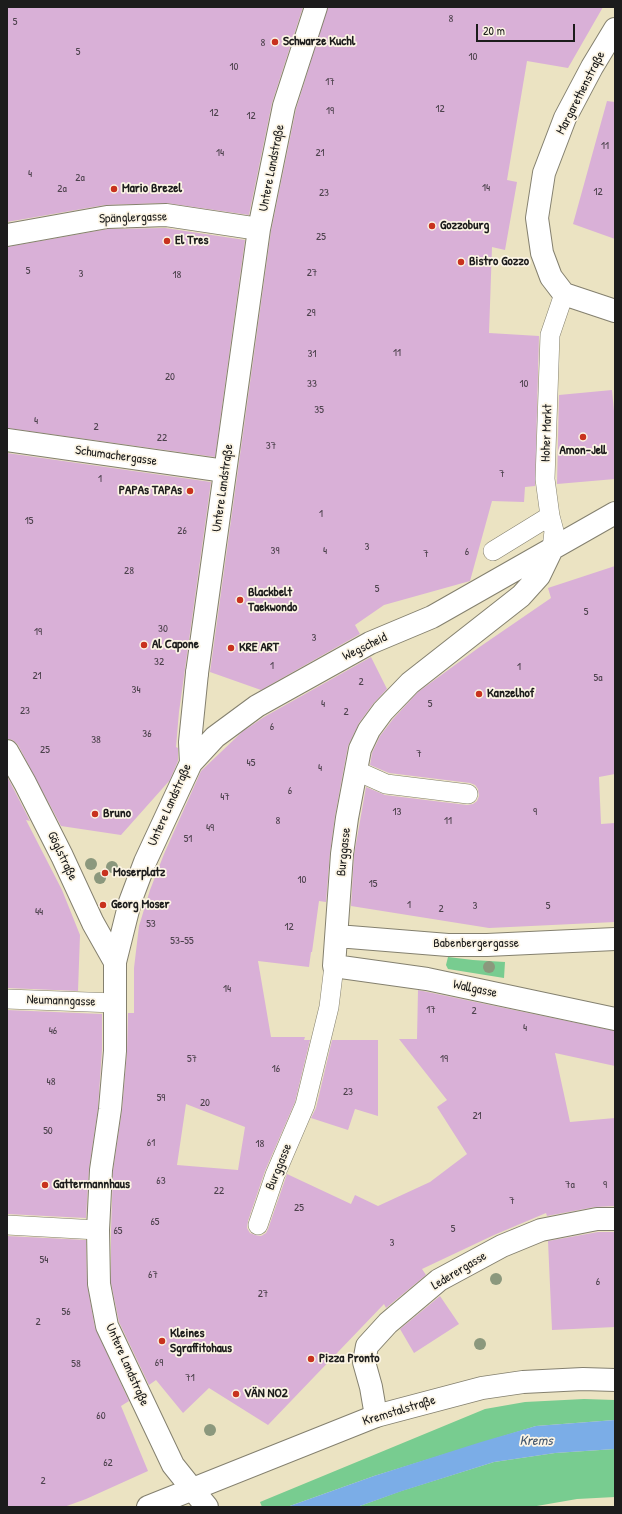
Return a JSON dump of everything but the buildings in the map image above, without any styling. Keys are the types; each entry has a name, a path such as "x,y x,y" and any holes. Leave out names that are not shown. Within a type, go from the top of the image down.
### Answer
{"street":[{"name":"Untere Landstraße","path":"207,1507 173,1465 107,1326 99,1284 98,1230 101,1170 110,1109 115,1051 115,962 130,902 145,862 191,763 190,742 197,673 259,229 284,106 316,7"},
{"name":"Margarethenstraße","path":"564,294 551,277 542,253 537,218 544,173 565,118 592,67 615,29"},
{"name":"Spänglergasse","path":"7,235 107,217 166,215 259,229"},
{"path":"564,294 613,312"},
{"name":"Schumachergasse","path":"7,440 225,471"},
{"path":"552,549 615,513"},
{"name":"Wegscheid","path":"191,763 215,737 257,706 370,643 432,617 552,549"},
{"name":"Burggasse","path":"334,966 338,936 342,854 347,818 357,772 360,749 369,730 383,711 410,683 521,596 539,576 552,549"},
{"name":"Göglstraße","path":"7,751 62,856 93,923 115,962"},
{"name":"Babenbergergasse","path":"338,936 448,945 487,946 615,939"},
{"name":"Wallgasse","path":"334,966 427,979 615,1019"},
{"name":"Lederergasse","path":"376,1416 371,1387 364,1362 367,1346 388,1323 439,1280 502,1246 541,1230 597,1219 615,1219"},
{"name":"Kremstalstraße","path":"148,1507 376,1416 482,1388 523,1382 584,1379 615,1380"}],"lane":[{"name":"Hoher Markt","path":"552,549 554,531 550,516 546,479 550,335 564,294"},
{"path":"493,551 550,516"},
{"path":"357,772 386,784 468,794"},
{"name":"Burggasse","path":"258,1225 275,1175 305,1105 329,1007 334,966"},
{"name":"Neumanngasse","path":"7,999 115,1003"},
{"path":"7,1225 98,1230"}],"green space":[{"path":"448,957 505,962 504,978 448,969 446,965"},
{"path":"584,1399 615,1400 615,1420 536,1426 374,1476 287,1507 262,1507 260,1502 485,1409 525,1402"},
{"path":"615,1449 615,1497 577,1499 531,1507 357,1507 401,1491 494,1462 555,1453"}],"water":[{"name":"Krems","path":"615,1420 615,1449 555,1453 494,1462 357,1507 287,1507 374,1476 536,1426"}],"place":[{"name":"Schwarze Kuchl","path":"275,42"},
{"name":"Mario Brezel","path":"114,189"},
{"name":"Gozzoburg","path":"432,226"},
{"name":"El Tres","path":"167,241"},
{"name":"Bistro Gozzo","path":"461,262"},
{"name":"Amon-Jell","path":"583,437"},
{"name":"PAPAs TAPAs","path":"190,491"},
{"name":"Blackbelt Taekwondo","path":"240,600"},
{"name":"Al Capone","path":"144,645"},
{"name":"KRE ART","path":"231,648"},
{"name":"Kanzelhof","path":"479,694"},
{"name":"Bruno","path":"95,814"},
{"name":"Moserplatz","path":"105,873"},
{"name":"Georg Moser","path":"103,905"},
{"name":"Gattermannhaus","path":"45,1185"},
{"name":"Kleines Sgraffitohaus","path":"162,1341"},
{"name":"Pizza Pronto","path":"311,1359"},
{"name":"VÄN NO2","path":"236,1394"}]}
